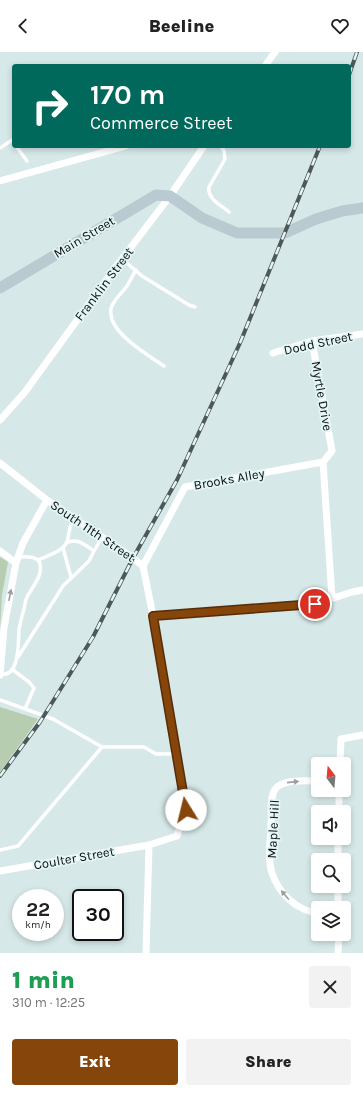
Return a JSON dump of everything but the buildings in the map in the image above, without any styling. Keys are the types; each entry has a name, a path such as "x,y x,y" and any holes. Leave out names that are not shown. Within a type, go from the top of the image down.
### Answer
{"street":[{"path":"266,64 275,52"},
{"path":"0,181 119,148"},
{"name":"Franklin Street","path":"0,420 25,392 170,196 203,148"},
{"name":"Main Street","path":"1,285 146,200 156,195 170,196"},
{"path":"170,196 202,218 237,233 285,233 316,219 342,211 363,208"},
{"name":"Dodd Street","path":"273,353 312,341 363,334"},
{"name":"Myrtle Drive","path":"312,341 332,451 323,462"},
{"path":"323,462 332,598"},
{"name":"Brooks Alley","path":"143,566 185,487 323,462"},
{"name":"South 11th Street","path":"1,467 143,566 186,810 178,836 149,845"},
{"path":"0,675 4,628 17,560 23,543 47,500"},
{"path":"0,551 17,560"},
{"path":"153,616 315,604 363,590"},
{"path":"340,757 341,739 363,735"},
{"name":"Maple Hill","path":"311,781 292,781 283,783 276,788 272,797 270,860 272,872 285,896 296,906 311,912"},
{"path":"146,953 149,845"},
{"name":"Coulter Street","path":"0,871 149,845"},
{"path":"338,953 339,941"}],"lane":[{"path":"0,148 12,140"},
{"path":"17,148 27,161"},
{"path":"222,148 225,159 209,187 208,192 210,197 229,212"},
{"path":"122,259 142,276 189,305 195,307"},
{"path":"136,270 111,308 112,319 116,329 147,355 164,366"},
{"path":"17,560 35,558 38,560 63,548 66,543 69,526 74,518"},
{"path":"0,675 8,674 13,670 17,658 63,586 89,561 102,537"},
{"path":"66,543 71,540 79,541 94,550"},
{"path":"63,548 71,577"},
{"path":"17,658 19,628 26,599 39,576 40,564 38,560"},
{"path":"13,670 29,682 34,688 25,709"},
{"path":"0,700 53,719 102,747 144,747 156,754 176,754"},
{"path":"0,850 18,846 102,747"}],"green space":[{"path":"0,557 8,562 2,595 0,629"},
{"path":"0,707 38,719 0,772"}],"railway":[{"path":"351,69 357,52"},
{"path":"0,776 40,722 93,637 133,558 177,480 240,343 319,148"}],"route":[{"path":"186,810 153,616 315,604"}]}
